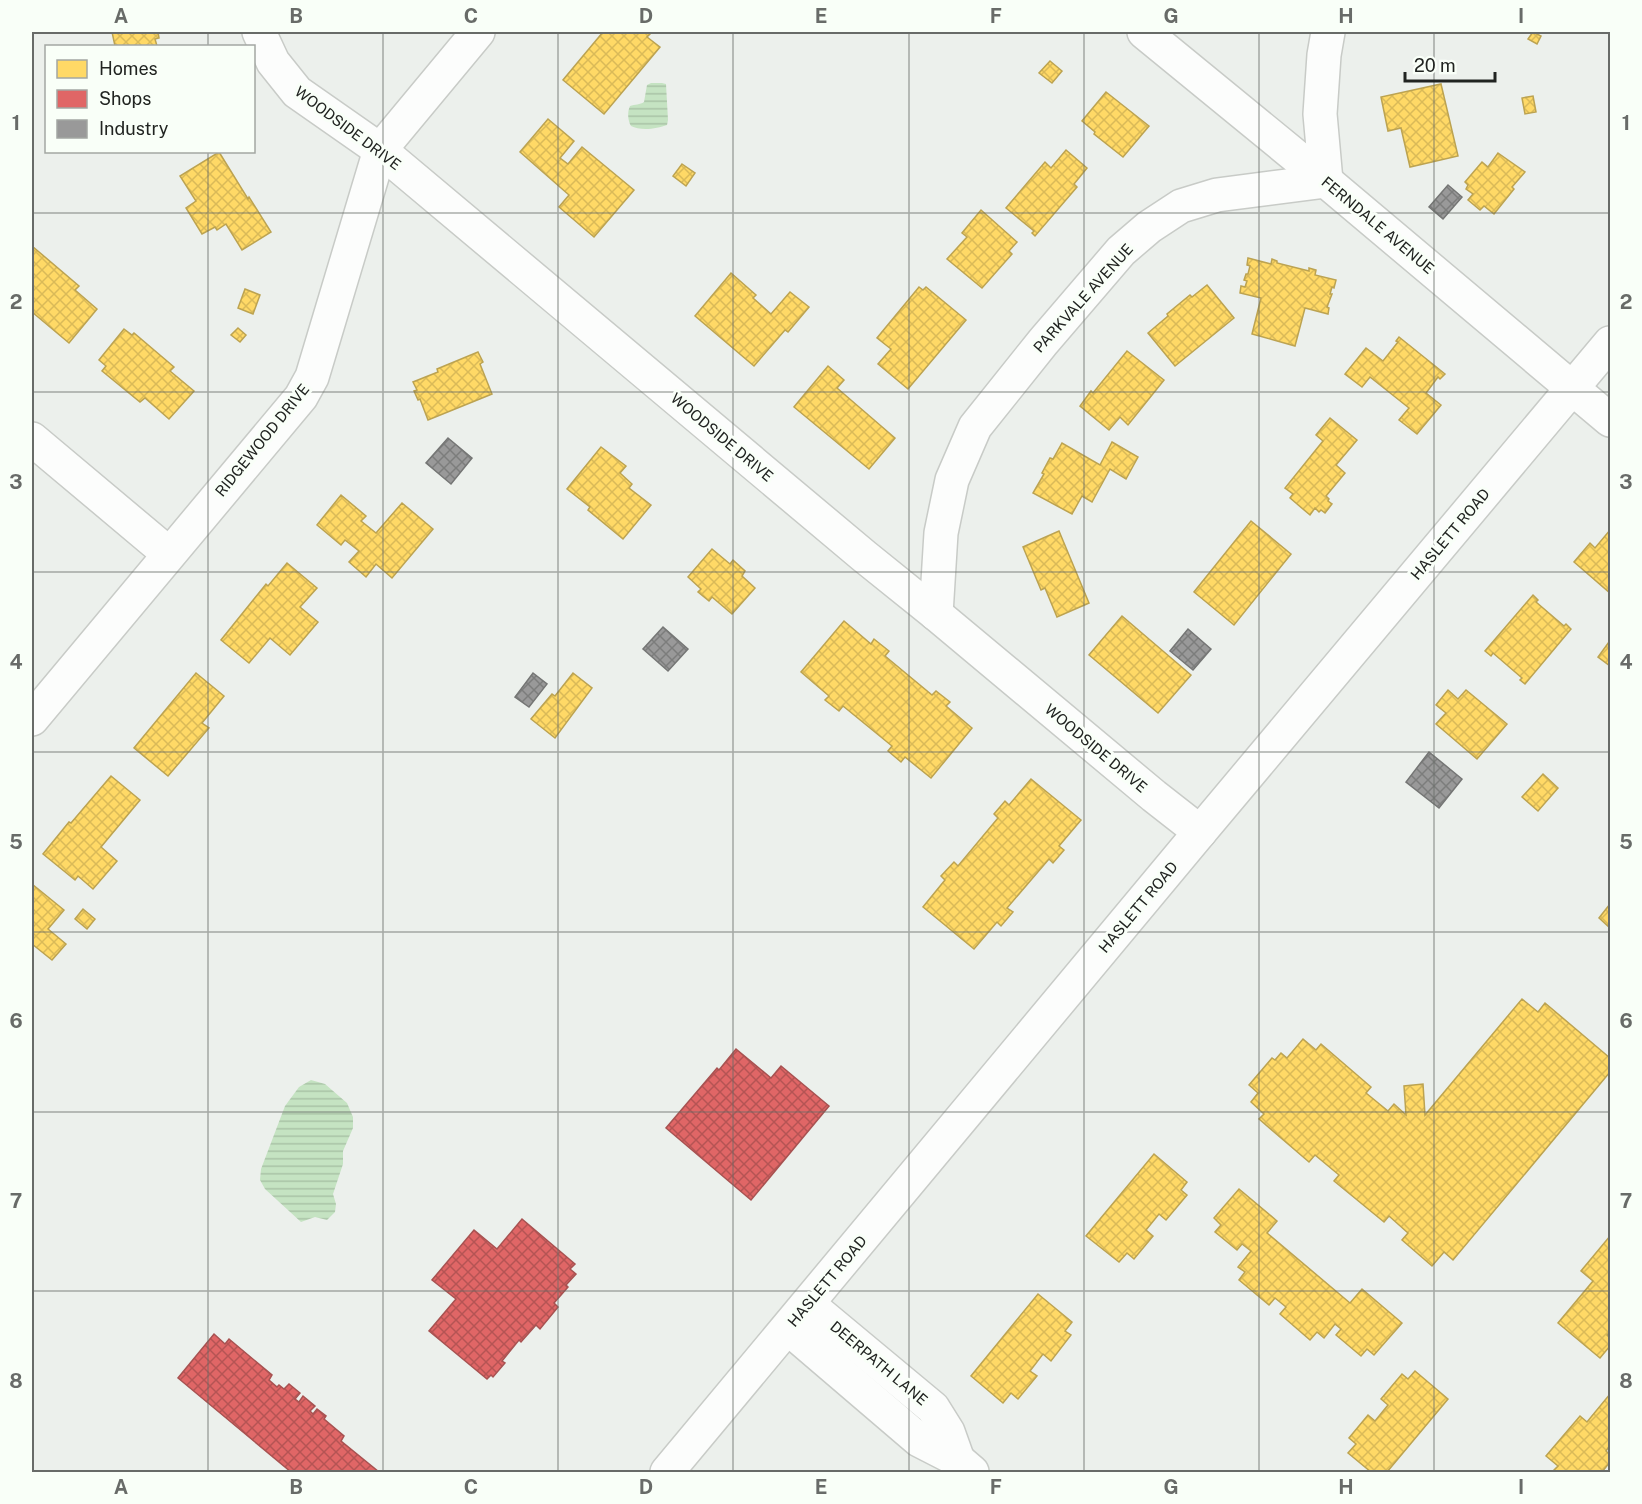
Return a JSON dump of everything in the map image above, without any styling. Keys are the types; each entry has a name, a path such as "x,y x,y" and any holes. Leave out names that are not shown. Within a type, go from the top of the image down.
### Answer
{"street":[{"name":"WOODSIDE DRIVE","path":"260,32 273,62 297,92 380,150 864,556 1200,832"},
{"name":"RIDGEWOOD DRIVE","path":"32,719 301,397 312,377 380,150 478,32"},
{"name":"FERNDALE AVENUE","path":"1144,32 1611,420"},
{"path":"1326,181 1320,114 1324,55 1329,32"},
{"name":"PARKVALE AVENUE","path":"936,614 941,533 952,480 975,427 1043,342 1121,251 1149,227 1181,206 1217,195 1326,181"},
{"name":"HASLETT ROAD","path":"667,1473 1200,832 1611,343"},
{"path":"32,439 169,554"},
{"name":"DEERPATH LANE","path":"798,1316 933,1408 965,1466"}],"shaded area":[{"path":"666,84 667,125 649,129 635,128 629,122 629,108 644,102 647,85"},
{"path":"311,1080 325,1084 347,1103 353,1117 353,1128 343,1151 343,1164 333,1194 336,1204 335,1212 327,1220 315,1217 301,1222 265,1189 260,1180 261,1169 285,1106 299,1087"}],"building: Homes":[{"path":"112,32 158,32 159,38 155,39 157,45 115,45"},
{"path":"603,32 652,32 647,37 660,47 604,114 563,80"},
{"path":"1533,32 1541,36 1537,44 1528,39"},
{"path":"1050,61 1062,71 1052,83 1039,73"},
{"path":"1441,84 1458,156 1410,167 1401,128 1388,131 1381,97"},
{"path":"1106,92 1149,126 1123,157 1094,134 1095,132 1082,121"},
{"path":"1533,96 1536,112 1525,114 1522,98"},
{"path":"548,119 574,141 560,158 568,164 582,147 634,190 594,237 559,207 569,195 520,152"},
{"path":"1066,150 1087,168 1074,184 1077,187 1035,236 1032,233 1034,231 1006,208 1045,162 1051,168"},
{"path":"220,153 271,232 242,250 226,224 217,230 215,227 202,234 186,208 196,201 180,176"},
{"path":"1498,153 1525,172 1494,214 1484,206 1480,210 1468,200 1473,194 1466,189 1468,185 1465,182 1482,162 1488,167"},
{"path":"682,164 695,173 686,186 673,176"},
{"path":"981,210 1017,242 1009,251 1012,254 982,288 947,259 967,237 962,233"},
{"path":"32,246 79,286 75,290 97,309 69,343 32,312"},
{"path":"1248,258 1271,264 1272,259 1277,263 1309,271 1309,268 1316,270 1315,275 1336,280 1330,294 1332,294 1327,307 1329,308 1328,314 1305,308 1295,346 1252,334 1261,298 1240,293 1241,286 1245,287 1247,281 1244,280 1250,266 1247,265"},
{"path":"731,273 756,295 753,298 771,314 790,292 809,307 788,332 785,330 754,366 695,316"},
{"path":"1207,285 1234,318 1175,366 1148,333 1190,295 1192,297"},
{"path":"919,287 923,290 926,287 966,320 908,389 878,364 891,349 877,338"},
{"path":"245,289 260,295 253,314 238,308"},
{"path":"238,328 246,335 240,342 231,335"},
{"path":"124,329 132,335 134,333 174,367 170,371 194,391 169,419 145,398 140,402 102,371 106,366 99,360"},
{"path":"1399,337 1445,374 1440,379 1438,377 1426,393 1441,405 1417,434 1399,420 1409,408 1370,377 1362,387 1345,374 1366,348 1383,361 1398,342 1396,341"},
{"path":"1127,351 1164,380 1128,425 1120,417 1109,430 1080,406"},
{"path":"478,352 483,362 480,364 492,394 428,420 420,399 418,400 414,391 417,390 413,382"},
{"path":"828,366 844,380 837,388 895,438 869,469 794,407"},
{"path":"1330,418 1357,440 1336,465 1345,473 1326,496 1332,504 1325,513 1315,508 1310,515 1290,498 1293,494 1285,488 1323,441 1316,435"},
{"path":"1112,442 1138,457 1126,479 1110,469 1092,502 1082,496 1072,514 1033,493 1050,458 1053,459 1062,443 1100,465"},
{"path":"601,447 626,466 620,473 632,484 629,488 651,505 623,539 588,510 590,507 567,489"},
{"path":"341,495 366,516 361,521 376,533 402,503 433,529 392,578 376,564 366,577 349,562 359,551 345,540 341,545 317,525"},
{"path":"1251,521 1291,554 1234,625 1194,592"},
{"path":"1610,530 1610,593 1574,562 1590,543 1595,548"},
{"path":"1059,531 1089,603 1057,617 1045,588 1041,590 1023,547"},
{"path":"712,549 730,564 733,560 745,571 742,576 755,588 732,614 712,597 709,601 698,592 701,589 688,577"},
{"path":"287,563 317,588 300,607 318,622 290,655 270,638 249,663 221,640 266,584 268,586"},
{"path":"1533,595 1538,600 1536,602 1564,626 1566,624 1571,629 1525,684 1520,680 1522,678 1493,653 1491,656 1485,651"},
{"path":"1122,616 1191,675 1158,713 1089,655"},
{"path":"844,621 871,644 874,639 889,651 885,656 932,695 936,691 950,702 946,706 972,728 931,778 905,757 901,762 888,751 892,746 843,706 839,711 825,700 829,696 801,672"},
{"path":"1610,643 1610,666 1598,657"},
{"path":"196,673 224,696 202,723 209,728 168,776 134,748"},
{"path":"573,673 592,688 555,738 531,719 552,694 555,696"},
{"path":"1448,690 1458,699 1466,690 1507,724 1477,759 1436,724 1446,713 1436,705"},
{"path":"1543,774 1558,788 1538,811 1522,797"},
{"path":"111,776 140,800 101,847 117,861 93,889 78,876 75,880 43,854"},
{"path":"1031,779 1081,820 1059,846 1064,850 1053,863 1049,859 1007,908 1013,912 1001,926 997,922 974,949 923,907 945,880 941,876 954,862 958,866 998,818 994,814 1005,801 1009,805"},
{"path":"32,884 64,910 48,929 66,944 52,960 32,944"},
{"path":"1610,904 1610,928 1599,918"},
{"path":"83,909 95,919 87,929 75,919"},
{"path":"1522,999 1538,1012 1545,1003 1610,1058 1610,1072 1453,1260 1444,1252 1432,1266 1402,1240 1408,1233 1389,1216 1384,1222 1334,1181 1339,1175 1315,1155 1309,1162 1259,1119 1264,1114 1251,1102 1258,1093 1249,1085 1272,1058 1275,1060 1281,1053 1287,1058 1303,1039 1316,1050 1321,1044 1371,1087 1366,1093 1388,1111 1394,1104 1406,1115 1404,1086 1423,1084 1425,1115"},
{"path":"1154,1154 1187,1182 1181,1190 1187,1195 1166,1220 1159,1214 1146,1230 1153,1236 1134,1259 1127,1253 1119,1262 1086,1236"},
{"path":"1239,1189 1277,1221 1267,1233 1350,1303 1362,1289 1402,1323 1374,1355 1367,1349 1361,1356 1336,1335 1341,1329 1335,1324 1324,1338 1317,1332 1310,1340 1280,1314 1286,1307 1275,1298 1269,1305 1239,1280 1245,1272 1238,1267 1251,1251 1242,1244 1237,1250 1215,1232 1221,1225 1214,1218"},
{"path":"1610,1236 1610,1332 1607,1335 1610,1338 1610,1346 1600,1358 1558,1323 1593,1281 1581,1271"},
{"path":"1038,1294 1072,1322 1065,1331 1071,1335 1051,1361 1043,1354 1030,1371 1037,1376 1018,1399 1011,1393 1003,1403 971,1376"},
{"path":"1415,1371 1448,1399 1387,1472 1371,1472 1348,1453 1356,1444 1349,1438 1368,1415 1375,1421 1388,1405 1381,1399 1402,1374 1408,1379"},
{"path":"1610,1394 1610,1445 1606,1451 1610,1455 1610,1462 1602,1472 1552,1472 1558,1466 1546,1456 1580,1416 1587,1422"}],"building: Shops":[{"path":"736,1049 771,1078 781,1066 829,1106 751,1200 666,1128"},
{"path":"522,1219 575,1264 570,1269 576,1274 554,1303 558,1307 540,1329 536,1325 521,1342 519,1340 502,1361 505,1363 493,1377 491,1375 487,1379 429,1331 456,1299 432,1280 474,1230 497,1249"},
{"path":"214,1334 225,1344 229,1339 272,1375 269,1380 277,1387 279,1385 284,1389 289,1384 300,1393 295,1399 299,1402 303,1396 315,1406 310,1411 313,1414 317,1409 326,1416 324,1419 344,1436 341,1441 379,1472 291,1472 178,1378"}],"building: Industry":[{"path":"1448,185 1462,197 1443,219 1429,207"},
{"path":"448,438 472,458 451,484 426,463"},
{"path":"663,627 688,649 668,671 643,649"},
{"path":"1188,629 1211,649 1193,670 1170,651"},
{"path":"533,673 547,684 529,707 515,697"},
{"path":"1429,752 1462,779 1439,808 1406,782"}]}
